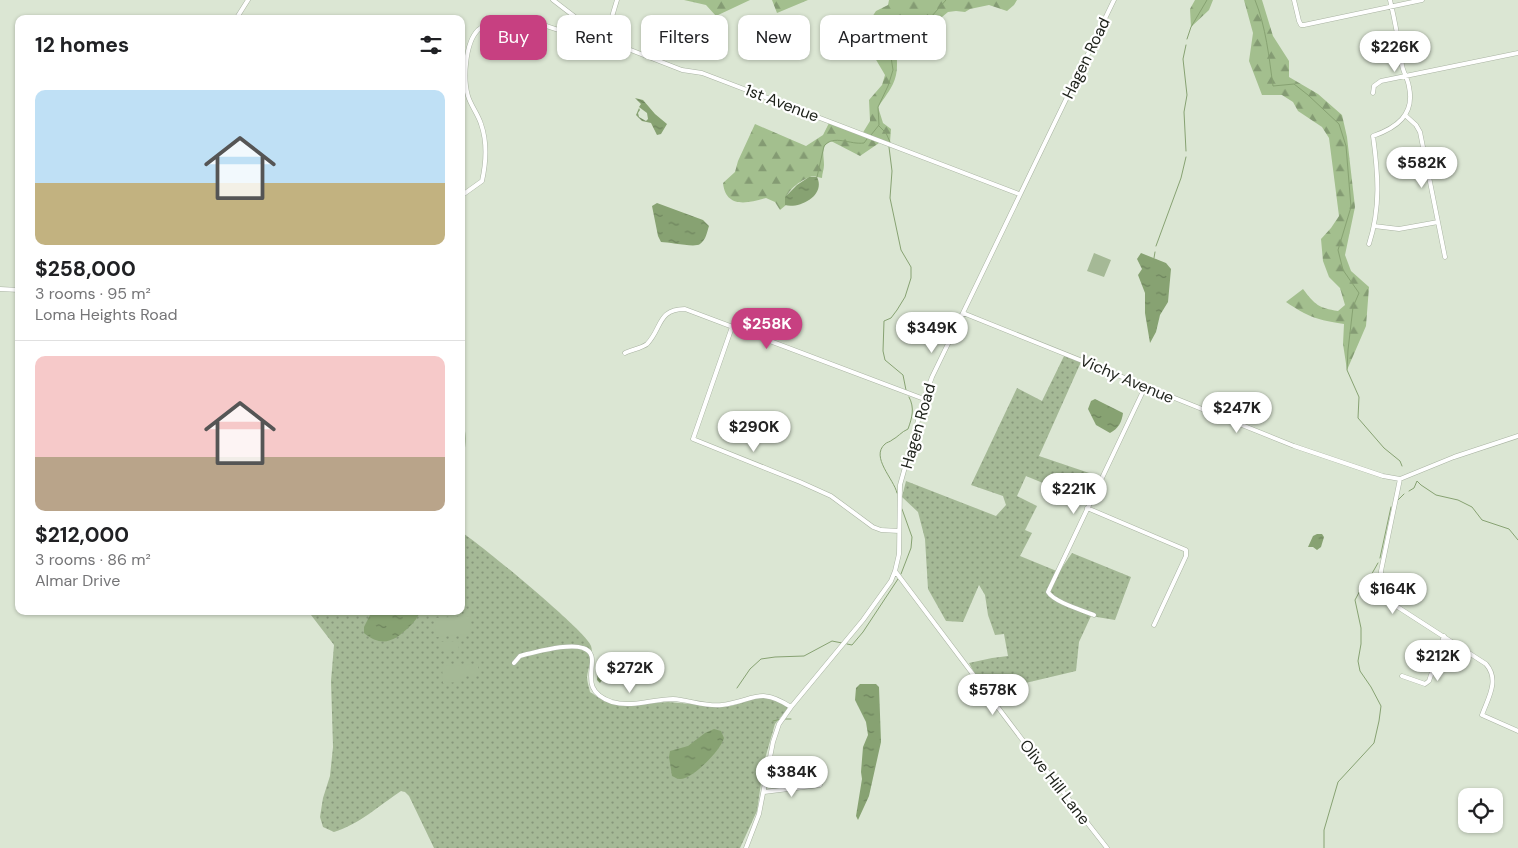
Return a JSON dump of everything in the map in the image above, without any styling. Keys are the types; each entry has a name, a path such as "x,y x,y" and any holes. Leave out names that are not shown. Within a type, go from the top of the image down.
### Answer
{"street":[{"path":"239,15 248,0"},
{"name":"1st Avenue","path":"553,0 572,15"},
{"path":"612,15 616,0"},
{"name":"Hagen Road","path":"746,848 759,814 773,742 780,723 863,620 891,580 895,571 899,554 900,485 932,377 1114,0"},
{"path":"1294,0 1301,25 1422,0"},
{"path":"1369,244 1374,226 1378,183 1373,136 1387,131 1406,116 1410,94 1390,0"},
{"path":"465,68 470,44 479,28 512,19 557,30"},
{"name":"1st Avenue","path":"631,50 682,70 702,73 1019,194"},
{"path":"1373,93 1374,86 1377,83 1518,53"},
{"path":"465,78 468,95 482,125 485,156 482,181 465,193"},
{"path":"1406,116 1416,125 1420,132 1445,257"},
{"path":"1374,226 1399,229 1438,222"},
{"path":"0,289 15,290"},
{"path":"625,353 646,345 666,314 674,309 685,309 924,399"},
{"name":"Vichy Avenue","path":"962,313 1294,446 1383,476 1400,479"},
{"path":"732,327 693,439 831,496 872,527 882,530 899,531"},
{"path":"1094,614 1057,599 1048,592 1146,386"},
{"path":"1518,436 1454,457 1400,479 1381,571 1382,589 1393,604 1486,664 1490,669 1493,686 1482,715 1518,731"},
{"path":"1087,508 1186,550 1186,556 1154,625"},
{"name":"Olive Hill Lane","path":"895,571 1106,848"},
{"path":"1402,676 1425,684 1429,680 1444,636"},
{"path":"514,663 520,656 525,654 576,646 584,648 590,654 593,689 598,695 613,702 631,704 672,699 720,705 735,703 752,696 764,696 777,699 791,707"},
{"path":"764,792 820,785"}],"shaded area":[{"path":"1094,253 1111,260 1104,277 1087,271"},
{"path":"1065,354 1081,362 1039,456 1101,477 1089,502 1026,476 1017,496 1037,506 1025,530 1032,533 1020,556 1059,572 1072,553 1131,577 1115,620 1091,616 1079,642 1076,671 992,691 978,680 969,663 1008,656 1004,634 995,635 988,615 985,595 979,585 963,622 946,621 928,589 925,539 918,512 902,497 906,481 996,516 1006,505 1003,496 971,485 1017,388 1042,401"},
{"path":"465,535 531,588 585,638 592,649 587,677 590,692 604,701 631,705 668,702 725,707 763,697 779,701 788,708 775,724 764,762 757,811 740,848 434,848 409,796 401,791 352,825 334,832 323,827 320,817 323,798 330,776 333,747 331,681 334,645 311,615 465,615"},
{"path":"470,616 471,634 436,637 435,618"},
{"path":"458,641 459,650 441,651 441,642"},
{"path":"478,664 478,675 461,675 460,682 443,683 442,666"}],"green space":[{"path":"684,0 750,0 718,15 715,15 706,5"},
{"path":"772,0 808,0 777,13"},
{"path":"889,0 1017,0 1007,11 989,5 965,12 948,12 944,15 873,15 876,11 888,5"},
{"path":"1195,0 1213,0 1209,10 1191,27 1190,9"},
{"path":"1244,0 1262,0 1273,36 1289,61 1289,77 1318,94 1342,115 1347,137 1355,207 1345,255 1351,271 1369,287 1366,326 1347,370 1343,344 1344,324 1314,317 1286,302 1303,289 1314,302 1326,309 1338,311 1345,305 1340,288 1329,277 1323,261 1321,239 1339,216 1329,138 1322,127 1298,111 1293,102 1282,95 1262,95 1249,61 1253,33"},
{"path":"876,60 897,60 895,79 878,107 883,123 891,129 890,142 882,141 860,156 831,141 825,145 823,151 824,165 822,178 810,177 801,181 786,197 786,205 780,210 775,202 766,198 739,202 728,197 723,183 735,172 755,124 806,146 823,135 830,121 862,134 870,121 869,100 882,85 885,75"}],"water":[{"path":"635,98 643,100 667,124 661,134 657,135 651,123 642,121 636,115 639,108 639,117 646,121 648,119 647,113 639,107 641,104"},
{"path":"809,177 817,177 819,184 815,195 798,205 785,205 785,197 797,185"},
{"path":"657,203 703,220 709,226 702,242 693,245 661,242 652,206"},
{"path":"1141,253 1166,263 1171,269 1168,302 1160,315 1156,332 1150,343 1145,313 1145,293 1138,275 1142,269 1137,259"},
{"path":"1095,399 1123,413 1119,425 1110,433 1096,425 1088,409 1091,401"},
{"path":"1322,534 1324,537 1321,547 1317,550 1313,547 1308,547 1313,536"},
{"path":"370,615 418,615 404,632 388,641 371,638 364,633 364,627"},
{"path":"599,660 608,668 606,674 602,675 600,683 597,680"},
{"path":"860,684 876,684 879,687 881,742 869,796 858,820 856,816 862,779 863,747 868,735 866,722 855,700 856,688"},
{"path":"714,729 721,731 724,738 712,756 699,769 686,778 679,779 672,776 670,751 688,746 705,733"}],"waterway":[{"path":"871,135 879,125 878,107 893,70 891,57 893,44 908,23 931,17 946,0"},
{"path":"1187,39 1191,27 1207,0"},
{"path":"1255,0 1264,31 1273,86 1294,84 1308,95 1339,124 1346,146 1351,207 1338,250 1343,270 1359,293 1353,307 1347,370 1359,397 1358,418 1384,448 1400,461 1402,466"},
{"path":"1186,45 1183,59 1187,95 1184,112 1186,151"},
{"path":"879,126 886,133 890,142"},
{"path":"817,177 824,146 837,140 864,143 867,139"},
{"path":"889,147 892,171 890,198 901,250 911,267 911,278 905,297 897,310 891,318 884,321 883,351 885,360 903,375 906,390"},
{"path":"1156,246 1181,178 1186,157"},
{"path":"1154,258 1155,252"},
{"path":"897,493 881,462 880,455 881,449 885,444 908,429 912,417 909,397"},
{"path":"1409,491 1414,488 1417,481 1436,495 1458,500 1472,507 1482,520 1509,529 1518,540"},
{"path":"1397,501 1404,494"},
{"path":"1380,558 1391,507"},
{"path":"901,574 911,548 912,537 902,509"},
{"path":"1324,848 1324,830 1338,782 1374,743 1379,721 1381,706 1360,671 1358,661 1361,628 1355,600 1378,563"},
{"path":"847,644 852,645 863,632 898,579"},
{"path":"737,688 750,669 761,659 804,656 832,641 842,643"},
{"path":"773,721 781,719"},
{"path":"785,719 791,719"}]}
